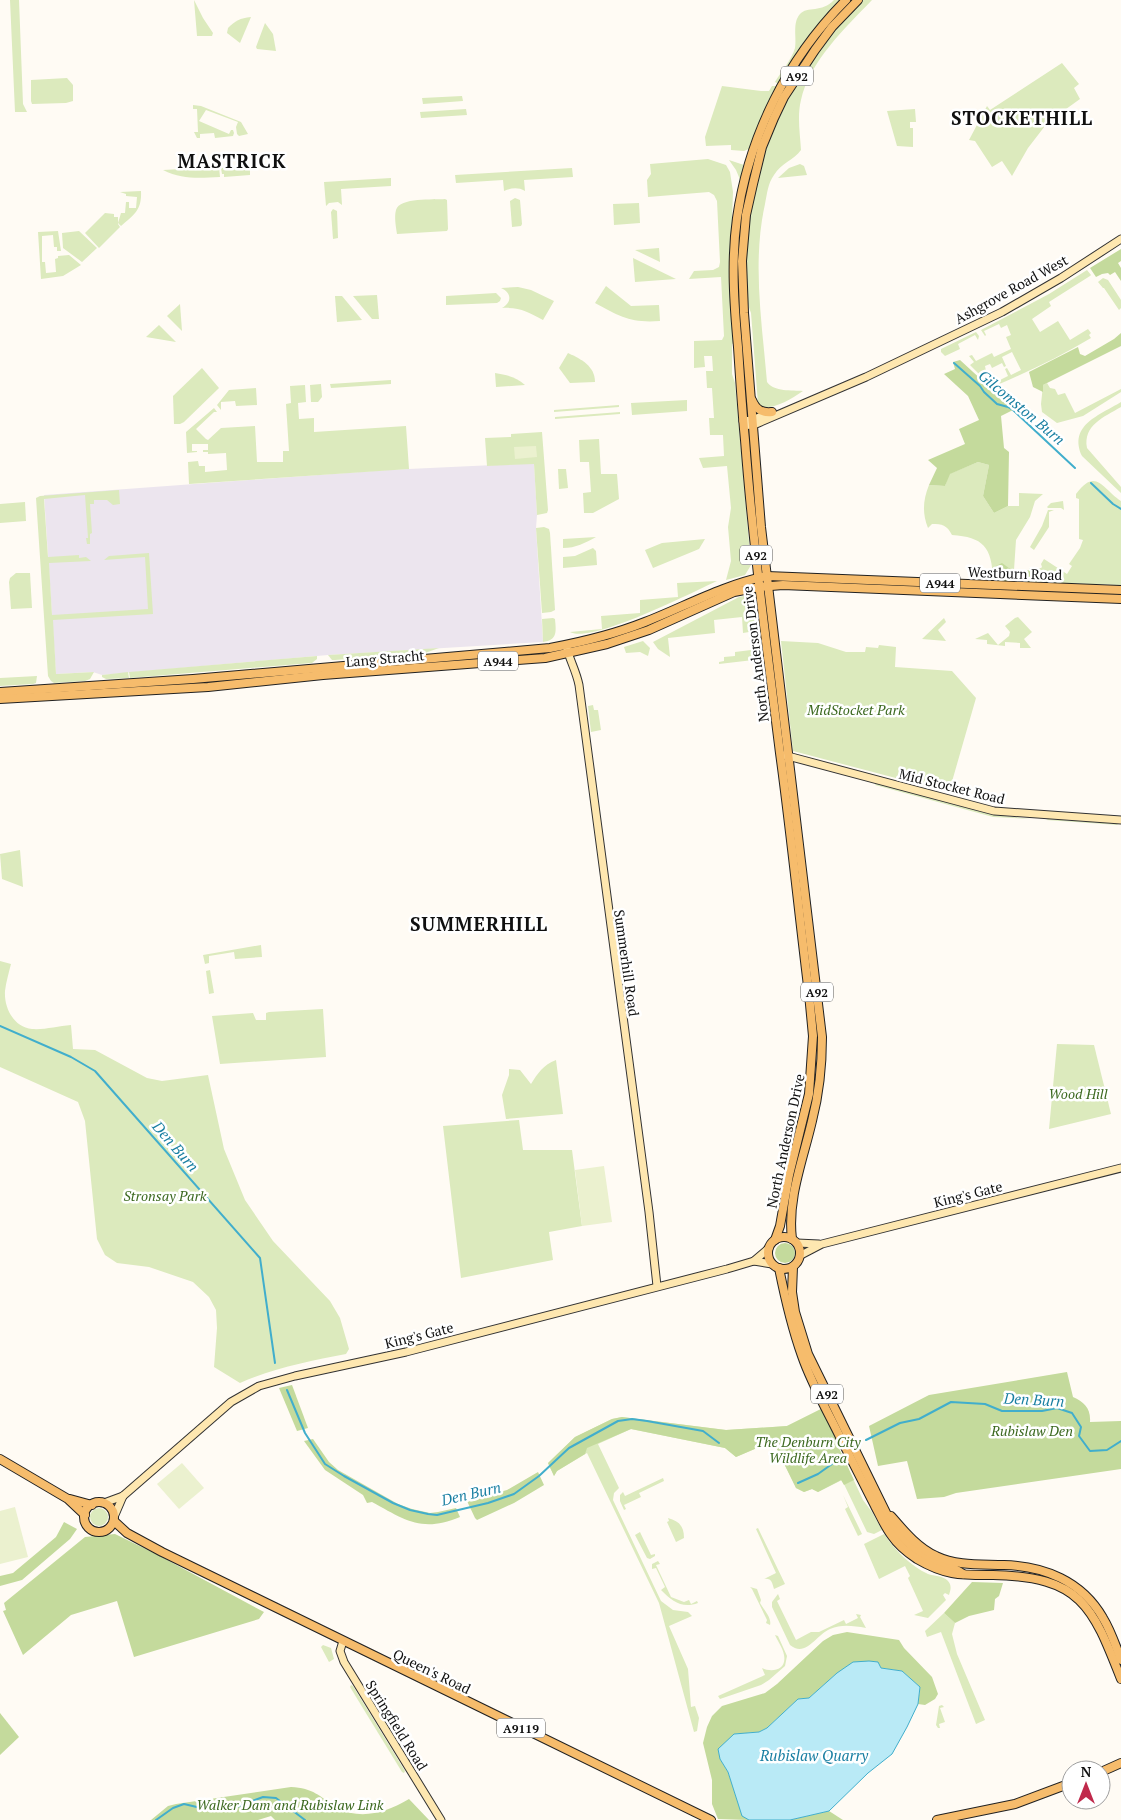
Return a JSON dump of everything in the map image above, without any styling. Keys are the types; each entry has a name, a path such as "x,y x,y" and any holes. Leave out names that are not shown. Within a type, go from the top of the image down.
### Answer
{"main road":[{"name":"North Anderson Drive","path":"775,1240 781,1222 789,1175 810,1094 813,1056 810,1002 784,755 743,423 733,273 737,217 747,173 762,125 790,71 816,33 846,0"},
{"name":"North Anderson Drive","path":"763,577 742,284 746,215 759,158 774,118 788,90 823,38 858,0"},
{"path":"750,391 755,406 762,412 772,412"},
{"name":"Westburn Road","path":"763,577 1121,590"},
{"name":"Lang Stracht","path":"0,692 193,679 566,645 606,635 645,622 720,589 763,577"},
{"name":"Westburn Road","path":"764,586 783,585 1121,599"},
{"name":"Lang Stracht","path":"0,699 208,687 323,675 545,658 607,644 649,630 734,592 764,586"},
{"name":"North Anderson Drive","path":"784,755 822,1036 819,1088 794,1193 791,1220 794,1241"},
{"path":"775,1240 782,1238 794,1241"},
{"name":"A92","path":"775,1240 770,1248 769,1256 776,1266 803,1357 863,1484 897,1543 915,1558 938,1570 965,1575 1031,1578 1052,1583 1067,1590 1093,1615 1103,1633 1121,1679"},
{"name":"A92","path":"794,1241 801,1254 793,1267 792,1292 801,1333 808,1354 888,1513 909,1536 936,1556 950,1561 969,1564 1031,1567 1048,1572 1072,1584 1098,1610 1109,1630 1121,1660"},
{"path":"776,1266 789,1269 793,1267"},
{"name":"A9119","path":"0,1459 68,1499 84,1515 87,1525 92,1530 127,1533"},
{"name":"A9119","path":"68,1499 92,1504 104,1503 111,1508 114,1519 127,1533"},
{"path":"84,1515 92,1504"},
{"path":"888,1513 893,1527 913,1548 924,1556 956,1568 965,1575"},
{"path":"106,1531 114,1519"},
{"name":"Queen's Road","path":"127,1533 343,1641 711,1820"},
{"path":"938,1820 1014,1804 1061,1787"}],"street":[{"name":"Ashgrove Road West","path":"743,423 752,423 866,377 1002,312 1061,278 1121,239"},
{"name":"Ashgrove Road West","path":"752,423 772,412 847,380 911,356"},
{"name":"Summerhill Road","path":"566,645 570,662 577,672 579,685 657,1286"},
{"name":"Mid Stocket Road","path":"784,755 994,811 1121,820"},
{"name":"King's Gate","path":"801,1254 822,1244 1121,1168"},
{"name":"King's Gate","path":"794,1241 822,1244"},
{"name":"King's Gate","path":"104,1503 123,1496 231,1402 259,1386 295,1376 406,1352 754,1261 770,1248"},
{"name":"King's Gate","path":"754,1261 776,1266"},
{"name":"King's Gate","path":"114,1519 123,1496"},
{"name":"Springfield Road","path":"343,1641 340,1651 344,1662 441,1820"}],"shaded area":[{"path":"534,463 543,642 328,655 102,675 93,672 56,674 44,495 387,470"}],"green space":[{"path":"10,0 19,0 23,104 27,112 15,112"},
{"path":"194,0 213,33 212,36 197,36"},
{"path":"834,0 841,0 808,40 779,84 775,82 794,52 796,22 800,14 807,10 825,7"},
{"path":"863,0 872,0 830,46 812,72 805,86 799,112 801,150 777,171 768,189 759,248 759,293 767,382 779,389 803,391 789,400 764,408 758,404 751,313 746,295 745,276 746,247 752,204 760,171 770,139 800,79 839,25"},
{"path":"251,17 240,43 227,33 228,28 235,22"},
{"path":"265,23 273,34 276,51 257,49 256,47"},
{"path":"1062,63 1079,84 1074,88 1080,99 1048,122 1028,148 1012,176 1002,161 992,167 975,141 969,140 987,106 990,110"},
{"path":"67,78 73,85 73,101 32,104 31,80"},
{"path":"722,86 769,91 772,86 777,86 764,113 751,148 744,151 731,150 731,145 706,146 705,137"},
{"path":"462,96 463,101 423,104 422,98"},
{"path":"193,105 201,106 241,122 248,134 239,136 236,127 238,122 206,110 199,121 229,134 231,130 234,133 233,136 215,138 214,133 200,134 200,138 197,138 194,132 198,132 197,109 193,109"},
{"path":"466,109 467,115 421,118 420,112"},
{"path":"915,109 916,122 910,122 910,128 913,128 913,147 897,146 887,111"},
{"path":"708,159 726,165 730,172 733,192 730,273 734,343 732,344 732,374 735,383 751,565 745,575 726,580 731,561 728,527 731,508 727,466 703,468 699,458 724,456 723,435 710,435 709,418 714,418 712,388 707,388 706,371 713,371 712,356 704,356 705,367 694,368 694,341 722,340 724,336 721,277 689,279 694,271 713,270 719,267 717,201 714,195 709,192 648,197 647,180 651,174 650,164"},
{"path":"729,160 744,165 741,182 736,170"},
{"path":"800,164 804,166 807,175 778,178 789,168"},
{"path":"250,166 250,175 224,177 224,174 222,174 221,168"},
{"path":"219,167 220,177 185,177 163,170"},
{"path":"572,168 573,177 524,180 525,191 514,188 504,191 503,180 456,183 455,175"},
{"path":"391,178 391,186 341,189 342,205 338,202 329,203 326,206 324,182"},
{"path":"141,191 139,208 121,226 118,223 121,213 125,213 126,202 129,202 129,208 136,208 137,197 126,196 126,194 120,192"},
{"path":"515,198 520,200 522,224 521,226 512,227 510,201"},
{"path":"447,200 447,231 397,234 395,216 399,206 410,201"},
{"path":"639,203 640,223 614,225 613,204"},
{"path":"333,209 337,211 338,238 333,239 331,212"},
{"path":"105,213 114,214 114,217 118,217 120,227 99,248 85,233"},
{"path":"58,231 61,251 57,251 57,247 54,247 53,235 42,236 42,262 45,262 46,273 56,272 55,259 58,256 69,255 81,265 63,276 41,279 38,232"},
{"path":"79,231 97,248 82,262 63,248 62,233"},
{"path":"659,248 660,262 635,250"},
{"path":"1121,249 1121,261 1118,263 1121,268 1121,281 1115,272 1110,275 1108,273 1096,277 1090,268"},
{"path":"633,258 676,279 635,282"},
{"path":"1087,270 1090,276 1049,302 1051,306 1032,319 1040,332 1058,321 1070,340 1088,329 1091,333 1089,335 1091,338 1045,363 997,385 998,390 995,390 989,380 992,384 1008,376 1005,369 1007,368 1011,375 1021,370 1012,352 1002,357 1006,366 1004,367 1002,363 992,368 990,364 985,366 987,376 982,377 970,365 974,362 969,356 972,355 976,361 992,353 994,357 1011,349 1006,337 1011,335 1007,325 1001,328 999,324 984,331 985,336 981,330 1049,294"},
{"path":"1103,278 1108,280 1121,300 1121,308 1119,310 1098,282"},
{"path":"606,286 631,306 659,305 660,321 633,320 595,303"},
{"path":"518,287 531,290 554,301 543,320 519,309 502,308 508,303 509,295 501,288"},
{"path":"496,293 501,298 497,303 446,305 446,296"},
{"path":"377,295 379,319 372,319 353,296"},
{"path":"335,296 342,296 362,320 337,322"},
{"path":"180,304 182,331 167,316"},
{"path":"159,325 176,342 146,337"},
{"path":"976,332 979,336 978,340 975,335 958,344 960,349 945,356 941,352 941,349"},
{"path":"1121,333 1121,346 1043,385 1043,392 1033,387 1029,372 1078,347 1080,354 1085,356"},
{"path":"568,353 590,367 595,382 570,383 559,368"},
{"path":"960,360 1001,399 1014,396 1016,405 1013,410 1001,416 1004,448 1009,452 1008,506 994,513 983,496 989,465 978,462 950,474 945,486 929,485 937,468 928,460 965,444 959,429 979,420 968,396 944,374 955,369 953,362"},
{"path":"202,368 219,388 184,422 174,424 173,396"},
{"path":"495,373 511,377 525,385 496,387"},
{"path":"391,380 391,384 331,388 330,384"},
{"path":"1047,383 1050,388 1055,389 1058,395 1065,393 1075,413 1121,389 1121,392 1083,416 1057,423 1042,412 1043,385"},
{"path":"321,384 322,397 318,402 311,402 310,385"},
{"path":"305,385 306,402 298,403 299,419 314,418 314,432 406,426 409,469 189,484 188,462 198,461 199,466 205,466 205,472 227,470 226,453 208,454 208,452 203,452 203,450 208,450 208,444 192,444 192,451 197,452 187,453 186,432 214,408 217,412 214,412 196,429 206,439 208,440 221,428 255,426 257,462 283,462 283,451 289,451 286,404 291,403 290,386"},
{"path":"256,388 257,405 236,406 235,401 221,402 221,410 217,405 229,390"},
{"path":"687,400 687,411 632,415 631,403"},
{"path":"1121,402 1121,407 1102,418 1088,433 1087,448 1121,487 1121,493 1082,456 1079,436 1088,422"},
{"path":"619,405 619,407 554,412 554,410"},
{"path":"620,412 620,414 555,419 555,417"},
{"path":"542,432 548,510 547,513 537,515 534,464 487,466 485,438 511,437 511,434"},
{"path":"599,439 601,474 617,474 619,499 593,513 584,513 583,493 591,492 589,462 580,462 579,440"},
{"path":"536,446 537,457 515,459 514,447"},
{"path":"978,462 989,465 983,496 994,513 1008,506 1019,506 1019,493 1043,494 1035,501 1030,517 1016,540 1014,570 1041,568 1044,559 1067,574 1072,566 1069,564 1083,540 1079,539 1079,499 1076,498 1076,494 1089,482 1099,482 1104,486 1121,501 1121,585 1001,581 993,579 991,559 984,546 978,541 952,535 946,527 941,525 932,524 928,528 924,506 929,485 945,486 949,474"},
{"path":"558,469 566,469 568,488 559,489"},
{"path":"119,490 120,504 113,505 107,500 94,500 94,504 90,504 92,533 90,534 90,544 87,544 86,538 88,538 85,495 44,499 48,557 79,555 79,558 86,557 91,561 49,563 52,615 148,609 145,557 104,560 109,556 149,553 153,614 53,620 56,674 94,672 90,679 85,681 54,683 48,676 36,498 40,496"},
{"path":"1063,501 1064,510 1047,507 1051,503"},
{"path":"25,502 26,521 0,523 0,504"},
{"path":"1048,510 1054,510 1049,512 1049,527 1034,550 1030,547 1042,526"},
{"path":"544,527 549,529 550,533 555,610 542,613 536,528"},
{"path":"596,537 576,546 563,548 563,539"},
{"path":"705,539 699,549 653,568 645,550 662,543"},
{"path":"593,548 596,551 597,565 563,568 563,557 575,556"},
{"path":"1002,563 1013,571 1039,571 1044,582 1001,581 993,579 992,568"},
{"path":"16,573 30,573 32,608 11,609 9,582 10,578"},
{"path":"717,581 619,624 598,631 581,634 570,632 602,629 601,616 640,613 640,600 678,597 677,583"},
{"path":"739,597 749,598 755,606 762,659 719,664 719,662 724,661 724,657 735,656 735,652 751,650 749,632 743,633 742,617 714,620 715,633 668,638 670,657 658,649 653,642"},
{"path":"1018,617 1032,632 1024,639 1031,648 1020,648 1020,643 1005,642 1005,646 987,644 987,640 975,639 988,633 998,645 1009,636 1010,632 1005,626"},
{"path":"944,618 946,622 938,630 946,641 922,639"},
{"path":"542,619 555,619 556,627 554,637 543,642"},
{"path":"643,641 650,648 648,656 640,652 626,653 624,647"},
{"name":"MidStocket Park","path":"781,641 818,643 846,652 865,652 866,647 878,648 879,645 896,647 895,667 952,671 976,698 949,792 793,751"},
{"path":"439,648 425,653 335,660 332,660 328,655"},
{"path":"317,656 317,659 312,663 130,678 129,672"},
{"path":"128,672 129,678 106,679 102,677 102,675"},
{"path":"37,676 36,683 33,684 0,686 0,678"},
{"path":"593,705 594,710 598,710 601,730 591,732 588,706"},
{"path":"876,783 993,815 1032,819 993,817 875,785"},
{"path":"1046,820 1117,824 1118,825"},
{"path":"20,850 23,887 2,879 0,854"},
{"path":"261,945 262,957 235,959 234,952 209,956 209,963 205,964 203,955"},
{"name":"Stronsay Park","path":"0,961 11,964 5,991 8,1010 15,1020 25,1027 37,1029 71,1025 73,1049 95,1050 147,1078 162,1081 208,1075 224,1149 245,1200 273,1241 330,1301 340,1318 349,1349 346,1354 279,1369 240,1383 214,1367 217,1328 216,1310 209,1297 193,1282 149,1267 117,1263 105,1255 97,1239 85,1121 78,1102 0,1067"},
{"path":"210,970 214,993 209,994 206,971"},
{"path":"323,1009 326,1057 220,1064 212,1016 253,1013 256,1020 266,1020 266,1013 269,1012"},
{"name":"Wood Hill","path":"1057,1044 1094,1045 1111,1114 1049,1129"},
{"path":"556,1060 563,1114 506,1119 502,1095 509,1075 509,1069 520,1070 531,1084 544,1067"},
{"path":"519,1120 523,1150 572,1150 582,1226 549,1232 553,1260 461,1278 443,1126"},
{"path":"604,1166 612,1222 582,1226 575,1170"},
{"path":"781,1243 789,1243 795,1249 795,1257 789,1263 781,1263 775,1257 775,1249"},
{"name":"Rubislaw Den","path":"1067,1372 1073,1397 1086,1406 1090,1422 1121,1421 1121,1469 956,1493 944,1497 917,1499 907,1461 878,1466 869,1426 929,1395"},
{"path":"292,1385 308,1428 297,1431 279,1388"},
{"name":"The Denburn City Wildlife Area","path":"823,1408 837,1439 835,1440 863,1500 882,1530 874,1534 867,1532 842,1480 818,1492 812,1489 804,1492 796,1488 773,1441 736,1457 725,1448 631,1429 598,1444 619,1488 614,1493 613,1500 661,1601 673,1610 688,1612 692,1616 669,1626 688,1669 691,1707 695,1706 699,1718 697,1731 694,1732 659,1603 587,1453 557,1471 554,1476 548,1463 575,1437 612,1419 622,1417 726,1430 787,1426"},
{"name":"The Denburn City Wildlife Area","path":"823,1408 837,1439 835,1440 854,1480 844,1485 841,1480 818,1492 812,1489 804,1492 796,1488 773,1441 736,1457 725,1448 631,1429 587,1448 585,1454 557,1471 554,1476 548,1463 575,1437 612,1419 622,1417 726,1430 787,1426"},
{"path":"313,1439 329,1462 338,1470 398,1504 430,1513 456,1508 460,1517 447,1522 424,1524 404,1519 372,1502 367,1503 363,1495 325,1470 304,1441"},
{"path":"182,1463 204,1488 179,1509 157,1484"},
{"path":"538,1472 544,1485 514,1503 477,1520 475,1518 467,1501 507,1490"},
{"path":"663,1478 664,1481 639,1493 641,1497 624,1505 626,1509 624,1510 620,1501 620,1495 623,1492 625,1496"},
{"path":"843,1495 862,1534 858,1536 845,1509 848,1507"},
{"path":"15,1507 28,1557 0,1564 0,1511"},
{"path":"99,1508 105,1511 108,1517 105,1523 99,1526 93,1523 90,1517 93,1511"},
{"path":"668,1518 680,1525 684,1538 676,1542 667,1522 669,1521"},
{"path":"64,1522 77,1529 70,1539 22,1580 0,1586 0,1576 13,1573 56,1537"},
{"path":"758,1528 785,1584 774,1589 770,1580 764,1579 776,1573 756,1529"},
{"path":"640,1532 651,1555 655,1554 650,1559 647,1558 635,1535"},
{"path":"115,1534 264,1612 259,1619 134,1657 117,1601 71,1615 23,1655 3,1611 6,1610 4,1603 85,1537"},
{"path":"884,1534 898,1552 909,1562 928,1574 947,1580 950,1584 949,1595 945,1593 943,1595 946,1600 928,1618 914,1615 923,1611 908,1578 910,1576 905,1566 879,1579 864,1544"},
{"path":"658,1561 660,1564 656,1565 671,1597 684,1602 689,1600 691,1604 697,1601 698,1603 687,1605 678,1603 661,1590 665,1587 656,1568 652,1569 652,1564"},
{"path":"972,1582 1003,1583 999,1596 995,1599 994,1610 969,1616 955,1623 944,1613"},
{"path":"750,1587 757,1589 761,1600 760,1603 769,1617 770,1625 766,1623 767,1620"},
{"path":"778,1594 780,1599 777,1601 796,1640 811,1632 819,1632 844,1620 846,1624 858,1618 856,1614 861,1615 860,1617 866,1628 834,1627 806,1647 796,1648 790,1645 772,1607 772,1602"},
{"path":"944,1613 955,1623 952,1634 957,1654 985,1720 976,1724 941,1632 927,1637 925,1631"},
{"path":"847,1632 899,1640 904,1648 932,1677 938,1694 935,1699 925,1705 918,1704 920,1687 902,1671 881,1668 877,1662 869,1661 837,1673 809,1698 798,1699 767,1728 759,1732 734,1734 720,1759 728,1772 742,1815 749,1820 718,1819 712,1804 712,1780 703,1743 712,1716 722,1706 765,1693 823,1641 833,1635"},
{"path":"775,1635 778,1636 787,1656 785,1666 761,1685 720,1699 718,1696 765,1675 762,1668 774,1670 781,1667 784,1655"},
{"path":"323,1645 331,1648 334,1659 329,1662 321,1647"},
{"path":"351,1685 405,1771 404,1773 350,1687"},
{"path":"942,1705 944,1707 940,1708 945,1722 939,1724 940,1728 938,1728 936,1725 939,1706"},
{"path":"0,1713 19,1737 0,1755"},
{"name":"Walker Dam and Rubislaw Link","path":"291,1787 311,1791 336,1808 355,1814 382,1811 409,1799 429,1820 275,1820 271,1816 258,1820 151,1820 168,1806 176,1804"},
{"path":"829,1811 843,1820 790,1820"}],"water":[{"name":"Rubislaw Quarry","path":"853,1662 878,1662 881,1668 902,1671 920,1687 918,1704 892,1754 868,1773 829,1811 790,1820 749,1820 742,1816 728,1772 720,1759 718,1749 734,1734 759,1732 767,1728 798,1699 809,1698 837,1673"}],"waterway":[{"name":"Gilcomston Burn","path":"954,363 997,404 1013,410 1075,468"},
{"name":"Gilcomston Burn","path":"1091,483 1121,509"},
{"name":"Den Burn","path":"0,1026 71,1057 95,1071 260,1258 275,1363"},
{"name":"Den Burn","path":"287,1390 305,1433 325,1464 393,1503 410,1510 428,1514 437,1515 488,1503 514,1494 539,1476 569,1448 618,1421 632,1419 703,1431 719,1443"},
{"name":"Den Burn","path":"866,1440 900,1423 919,1419 951,1402 985,1404 1002,1411 1042,1411 1057,1408 1072,1413 1081,1427 1079,1436 1090,1451 1107,1450 1121,1441"},
{"name":"Den Burn","path":"798,1483 818,1474 839,1459"},
{"path":"156,1820 173,1808 184,1804 201,1808 231,1809 263,1797 276,1798 305,1820"}],"district":[{"name":"STOCKETHILL","path":"1022,117"},
{"name":"MASTRICK","path":"232,160"},
{"name":"SUMMERHILL","path":"479,923"}]}
